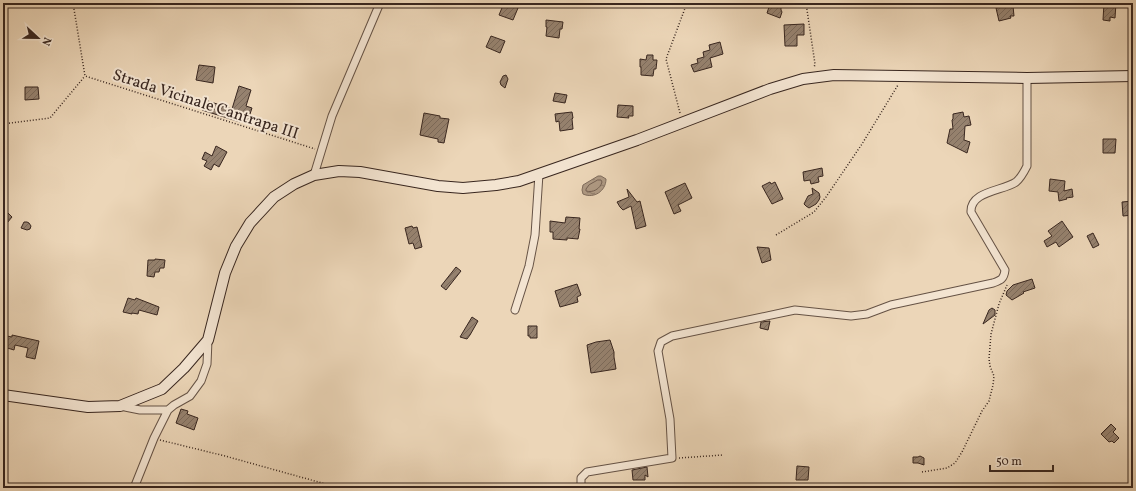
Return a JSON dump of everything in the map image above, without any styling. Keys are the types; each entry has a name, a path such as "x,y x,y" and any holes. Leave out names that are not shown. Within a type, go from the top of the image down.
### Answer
{"main road":[{"path":"3,395 88,407 120,406 162,389 184,368 208,340 225,273 236,246 250,223 274,197 294,184 314,175 339,171 360,172 438,186 463,188 519,181 682,123 770,89 803,79 834,75 1027,78 1133,76"}],"street":[{"path":"314,175 332,116 380,3"},
{"path":"581,488 581,478 587,472 672,458 670,419 658,351 661,342 672,336 795,310 851,316 867,314 891,305 1001,280 1005,276 1005,270 971,212 971,206 974,200 984,194 1015,182 1023,174 1027,166 1027,78"},
{"path":"515,310 529,266 535,235 539,174"},
{"path":"134,488 154,438 168,410 190,396 201,381 207,364 208,340"},
{"path":"120,406 140,410 168,410"}],"path":[{"path":"3,124 50,118 85,76 73,3"},
{"path":"682,123 666,59 687,3"},
{"path":"806,3 815,64 812,78"},
{"name":"Strada Vicinale Cantrapa III","path":"85,76 321,150"},
{"path":"776,235 814,212 826,197 862,144 903,76"},
{"path":"922,472 947,468 955,463 982,411 989,401 994,376 989,359 991,334 999,304 1008,280 1005,276"},
{"path":"154,438 340,488"},
{"path":"672,458 723,455"}],"water":[{"path":"598,176 606,179 602,190 595,195 583,194 583,185"}],"building":[{"path":"504,3 518,8 513,20 499,15"},
{"path":"1104,3 1116,3 1115,18 1110,17 1110,21 1103,20"},
{"path":"781,5 782,12 780,18 767,13 769,7"},
{"path":"1013,6 1014,16 1010,16 1011,18 999,21 996,8"},
{"path":"546,20 563,22 562,29 560,29 559,38 546,36"},
{"path":"804,24 804,35 797,35 797,46 785,46 784,25"},
{"path":"491,36 505,41 500,53 486,47"},
{"path":"720,42 723,54 710,58 712,67 694,72 691,65 698,63 697,59 704,57 703,52 710,50 709,45"},
{"path":"647,55 653,55 653,60 657,60 656,69 654,69 653,76 641,75 640,59 646,60"},
{"path":"199,65 215,67 213,83 196,80"},
{"path":"506,75 508,79 505,88 500,82 503,76"},
{"path":"239,86 251,90 246,106 252,108 248,120 242,119 240,122 202,110 205,100 232,109"},
{"path":"25,87 38,87 39,99 25,100"},
{"path":"555,93 567,95 565,103 553,101"},
{"path":"618,105 633,106 633,116 628,116 629,118 617,117"},
{"path":"572,112 573,129 560,131 559,121 556,122 555,114"},
{"path":"963,112 964,117 969,116 971,125 965,126 964,140 970,142 967,153 947,143 950,129 953,129 953,114"},
{"path":"424,113 449,119 444,143 438,142 438,139 420,135"},
{"path":"1103,139 1116,139 1115,153 1103,153"},
{"path":"216,146 227,152 219,167 214,164 211,170 204,166 207,161 202,159 205,152 212,156"},
{"path":"822,168 823,176 818,177 819,182 811,184 810,180 804,181 803,172"},
{"path":"1050,179 1065,181 1064,191 1072,189 1073,197 1059,201 1058,192 1049,191"},
{"path":"770,182 771,184 775,182 783,199 772,204 762,186"},
{"path":"685,183 692,198 678,205 681,211 674,214 665,192"},
{"path":"812,188 819,193 820,197 816,204 809,208 804,204 808,196 813,194"},
{"path":"627,189 637,202 640,201 646,226 636,229 631,206 623,210 617,202 629,197"},
{"path":"1133,201 1133,215 1123,216 1122,202"},
{"path":"3,208 12,217 7,223 3,219"},
{"path":"566,217 580,218 578,239 553,239 553,232 550,232 550,221 565,223"},
{"path":"1062,221 1073,237 1059,247 1056,242 1047,247 1044,241 1052,236 1048,231"},
{"path":"24,222 29,223 31,226 30,229 27,230 21,228"},
{"path":"412,226 413,228 417,227 422,247 415,249 413,243 409,244 405,228"},
{"path":"1093,233 1099,245 1093,248 1087,236"},
{"path":"757,247 769,248 771,260 762,263"},
{"path":"148,260 165,260 164,268 160,268 159,272 155,272 154,277 147,276"},
{"path":"456,267 461,271 446,290 441,286"},
{"path":"1032,279 1035,288 1023,292 1024,293 1012,300 1006,295 1007,291 1013,285"},
{"path":"577,284 581,295 577,297 578,302 560,307 555,291"},
{"path":"128,298 135,300 136,298 159,307 157,315 139,310 138,314 123,312"},
{"path":"992,308 995,310 995,315 983,324 989,310"},
{"path":"472,317 478,321 470,335 467,339 460,337"},
{"path":"770,321 768,330 760,328 761,322"},
{"path":"528,326 537,326 537,338 530,338 530,336 528,336"},
{"path":"12,335 39,341 35,359 26,357 28,348 15,345 14,350 4,347 7,336 12,337"},
{"path":"610,340 614,352 616,369 591,373 587,345"},
{"path":"181,409 188,411 187,414 198,418 194,430 176,423"},
{"path":"1111,424 1116,429 1113,432 1119,438 1114,443 1112,441 1109,442 1101,434"},
{"path":"920,456 924,458 924,465 913,463 913,457"},
{"path":"797,466 809,467 808,480 796,480"},
{"path":"647,467 648,477 645,475 645,480 633,480 632,470"}]}
